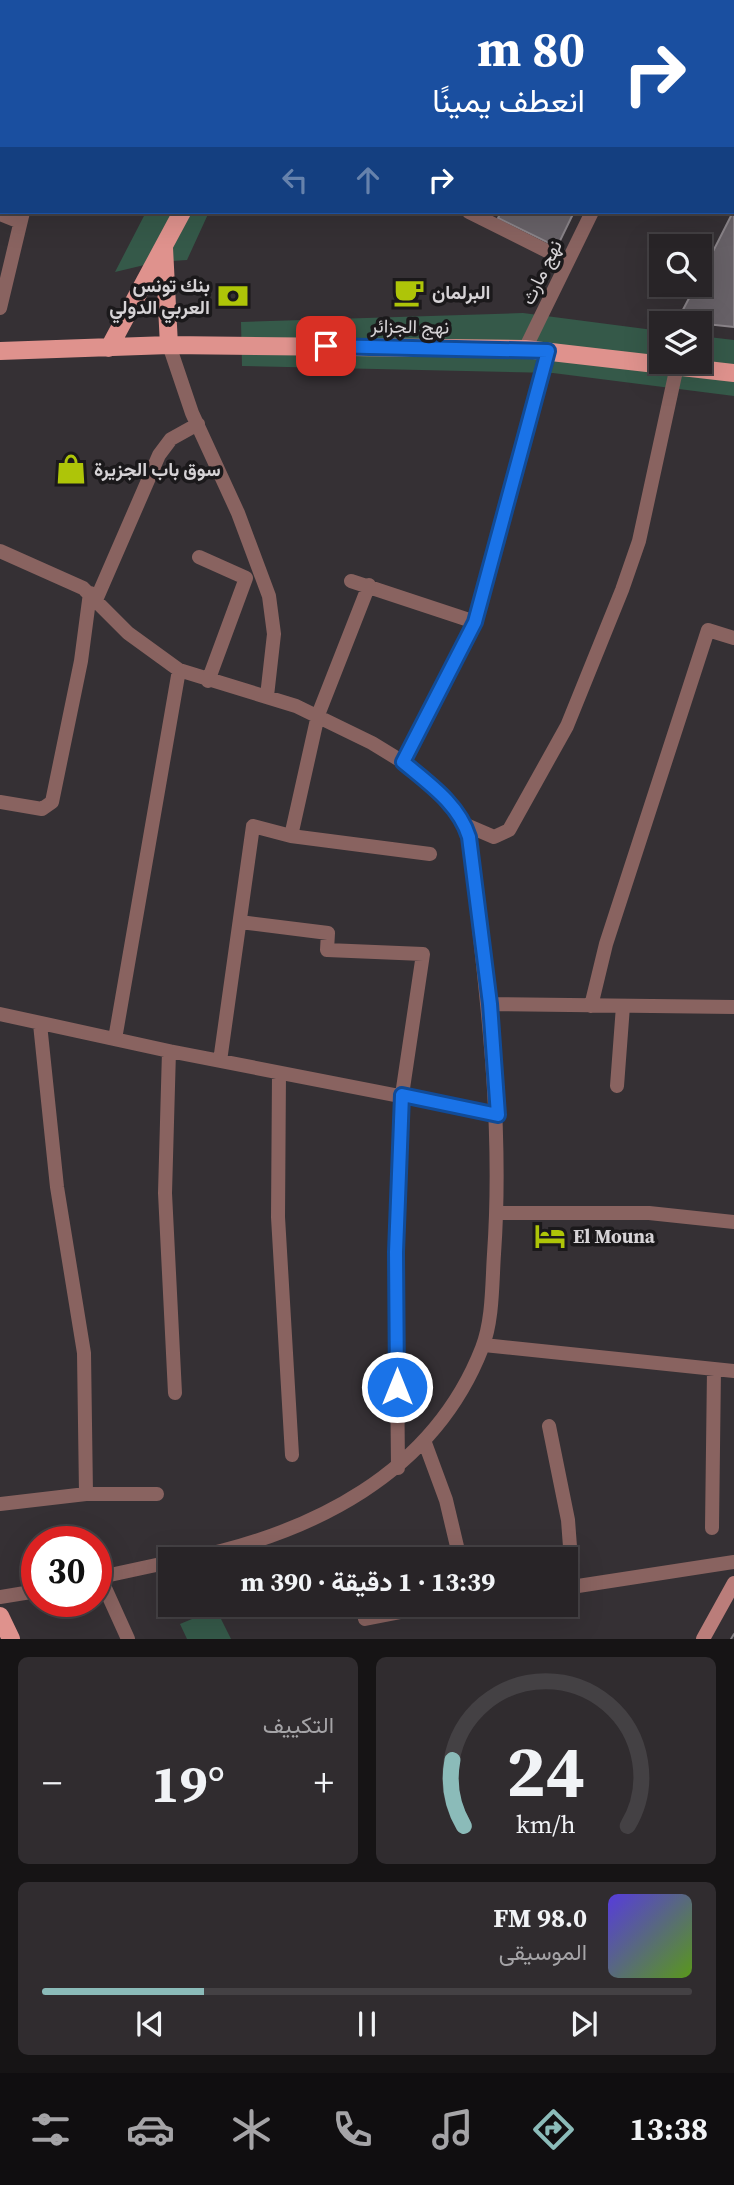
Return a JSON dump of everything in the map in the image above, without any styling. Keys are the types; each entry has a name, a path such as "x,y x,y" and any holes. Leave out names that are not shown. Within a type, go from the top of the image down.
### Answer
{"main road":[{"path":"109,348 181,214"},
{"path":"164,248 169,345"},
{"name":"نهج الجزائر","path":"0,351 169,345 525,349 649,363"},
{"name":"نهج الجزائر","path":"712,370 734,373"},
{"path":"0,1616 11,1639"}],"street":[{"path":"0,214 22,217 0,308"},
{"path":"473,214 567,261"},
{"name":"نهج مارث","path":"525,349 591,214"},
{"path":"169,345 198,424 238,513 270,596 274,634 267,696"},
{"path":"403,762 475,622 548,351"},
{"path":"0,551 75,583 93,596 128,633 179,670 208,681 267,696 318,715 403,762 445,798 466,825 494,837 509,830 567,726 604,639 639,541 675,374"},
{"path":"0,802 42,809 52,802 93,596 159,455 171,439 198,424"},
{"path":"199,557 246,578 208,681"},
{"path":"351,581 475,622"},
{"path":"291,836 318,715 369,585"},
{"path":"591,1006 606,944 708,630 734,638"},
{"path":"115,1040 179,670"},
{"path":"231,1547 283,1533 333,1508 398,1468 425,1443 461,1392 484,1345 497,1213 498,1115 490,1004 466,825"},
{"path":"220,1061 253,826 291,836 430,854"},
{"path":"240,922 328,933 327,950 423,954 402,1095 396,1252 398,1468"},
{"path":"490,1004 734,1007"},
{"path":"617,1086 623,1006"},
{"path":"0,1014 169,1051 498,1115"},
{"path":"40,1024 57,1187 84,1353 86,1494"},
{"path":"169,1051 165,1193 175,1393"},
{"path":"279,1073 278,1217 292,1455"},
{"path":"497,1213 649,1213 734,1222"},
{"path":"484,1345 734,1371"},
{"path":"712,1528 714,1369"},
{"path":"549,1426 568,1520 568,1547"},
{"path":"425,1443 446,1500 457,1547"},
{"path":"0,1504 86,1494 157,1494"},
{"path":"578,1586 734,1562"},
{"path":"112,1574 158,1564"},
{"path":"703,1639 734,1583"},
{"path":"0,1597 21,1594"},
{"path":"112,1606 128,1639"},
{"path":"365,1619 375,1617"}],"green space":[{"path":"145,214 208,214 187,260 157,262 115,272"},
{"path":"523,313 649,329 649,374 712,374 712,337 734,340 734,396 553,373 242,366 241,322"},
{"path":"197,1617 220,1617 231,1639 187,1639 180,1624"}],"building":[{"path":"500,214 573,214 557,247 498,218"},
{"path":"734,214 734,327 712,325 712,311 682,311 690,297 712,297 712,253"}],"tram line":[{"path":"731,1639 734,1634"}],"place":[{"name":"البرلمان","path":"409,292"},
{"name":"بنك تونس العربي الدولي","path":"233,296"},
{"name":"سوق باب الجزيرة","path":"71,469"},
{"name":"El Mouna","path":"550,1236"}],"route":[{"path":"326,346 548,351 475,622 403,762 445,798 466,825 490,1004 498,1115 402,1095 396,1252 397,1387"}]}
